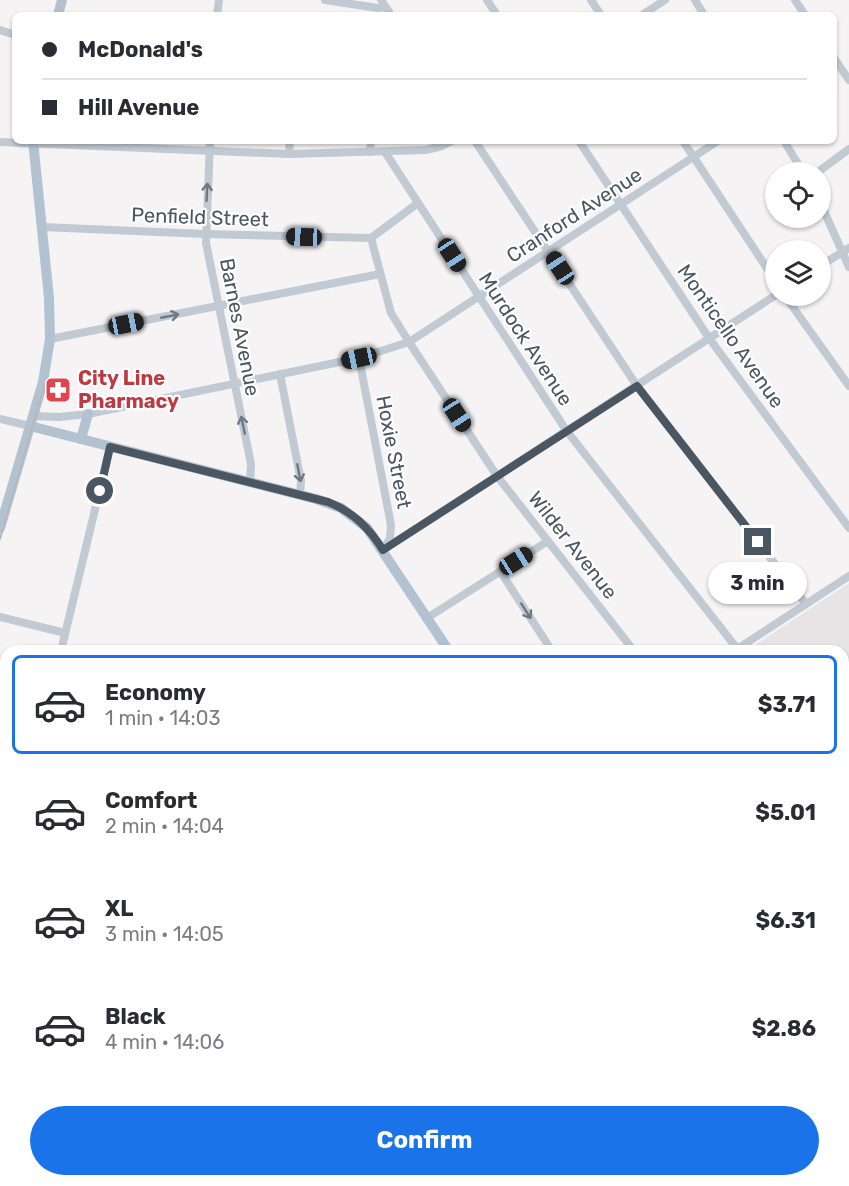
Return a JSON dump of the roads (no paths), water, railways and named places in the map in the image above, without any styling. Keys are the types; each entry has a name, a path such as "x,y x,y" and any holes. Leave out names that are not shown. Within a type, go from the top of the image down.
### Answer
{"main road":[{"path":"0,528 45,372 50,339 50,308 33,144"},
{"path":"81,440 88,414"},
{"path":"31,421 81,440 328,502 347,511 367,528 383,550 444,645"}],"street":[{"path":"325,0 378,8 383,3"},
{"path":"647,12 665,0"},
{"path":"837,62 849,80"},
{"path":"68,144 289,154 426,150 446,144"},
{"name":"Barnes Avenue","path":"210,144 206,234 251,464 250,483"},
{"path":"289,154 290,144"},
{"path":"370,152 371,144"},
{"path":"477,144 637,386 806,604"},
{"name":"Monticello Avenue","path":"581,144 709,338 849,528"},
{"path":"685,144 765,265"},
{"name":"Cranford Avenue","path":"0,419 31,421 88,414 359,358 409,342 713,144"},
{"path":"786,144 797,162"},
{"path":"831,162 849,148"},
{"name":"Murdock Avenue","path":"385,152 566,430 733,645"},
{"path":"371,238 418,203"},
{"path":"831,222 846,250 849,267"},
{"name":"Penfield Street","path":"42,227 371,238"},
{"name":"Wilder Avenue","path":"371,238 391,313 409,342 497,476 629,645"},
{"path":"831,259 846,250"},
{"path":"50,339 380,274"},
{"path":"383,550 765,302"},
{"path":"792,306 849,386"},
{"name":"Hoxie Street","path":"359,358 390,525 390,538 383,550"},
{"path":"280,374 301,481 300,495"},
{"path":"62,645 110,447"},
{"path":"427,618 548,541"},
{"path":"500,571 548,645"},
{"path":"744,645 849,576"},
{"path":"0,617 65,633"}],"railway":[{"path":"0,539 45,383"}],"place":[{"name":"City Line Pharmacy","path":"58,390"}]}
